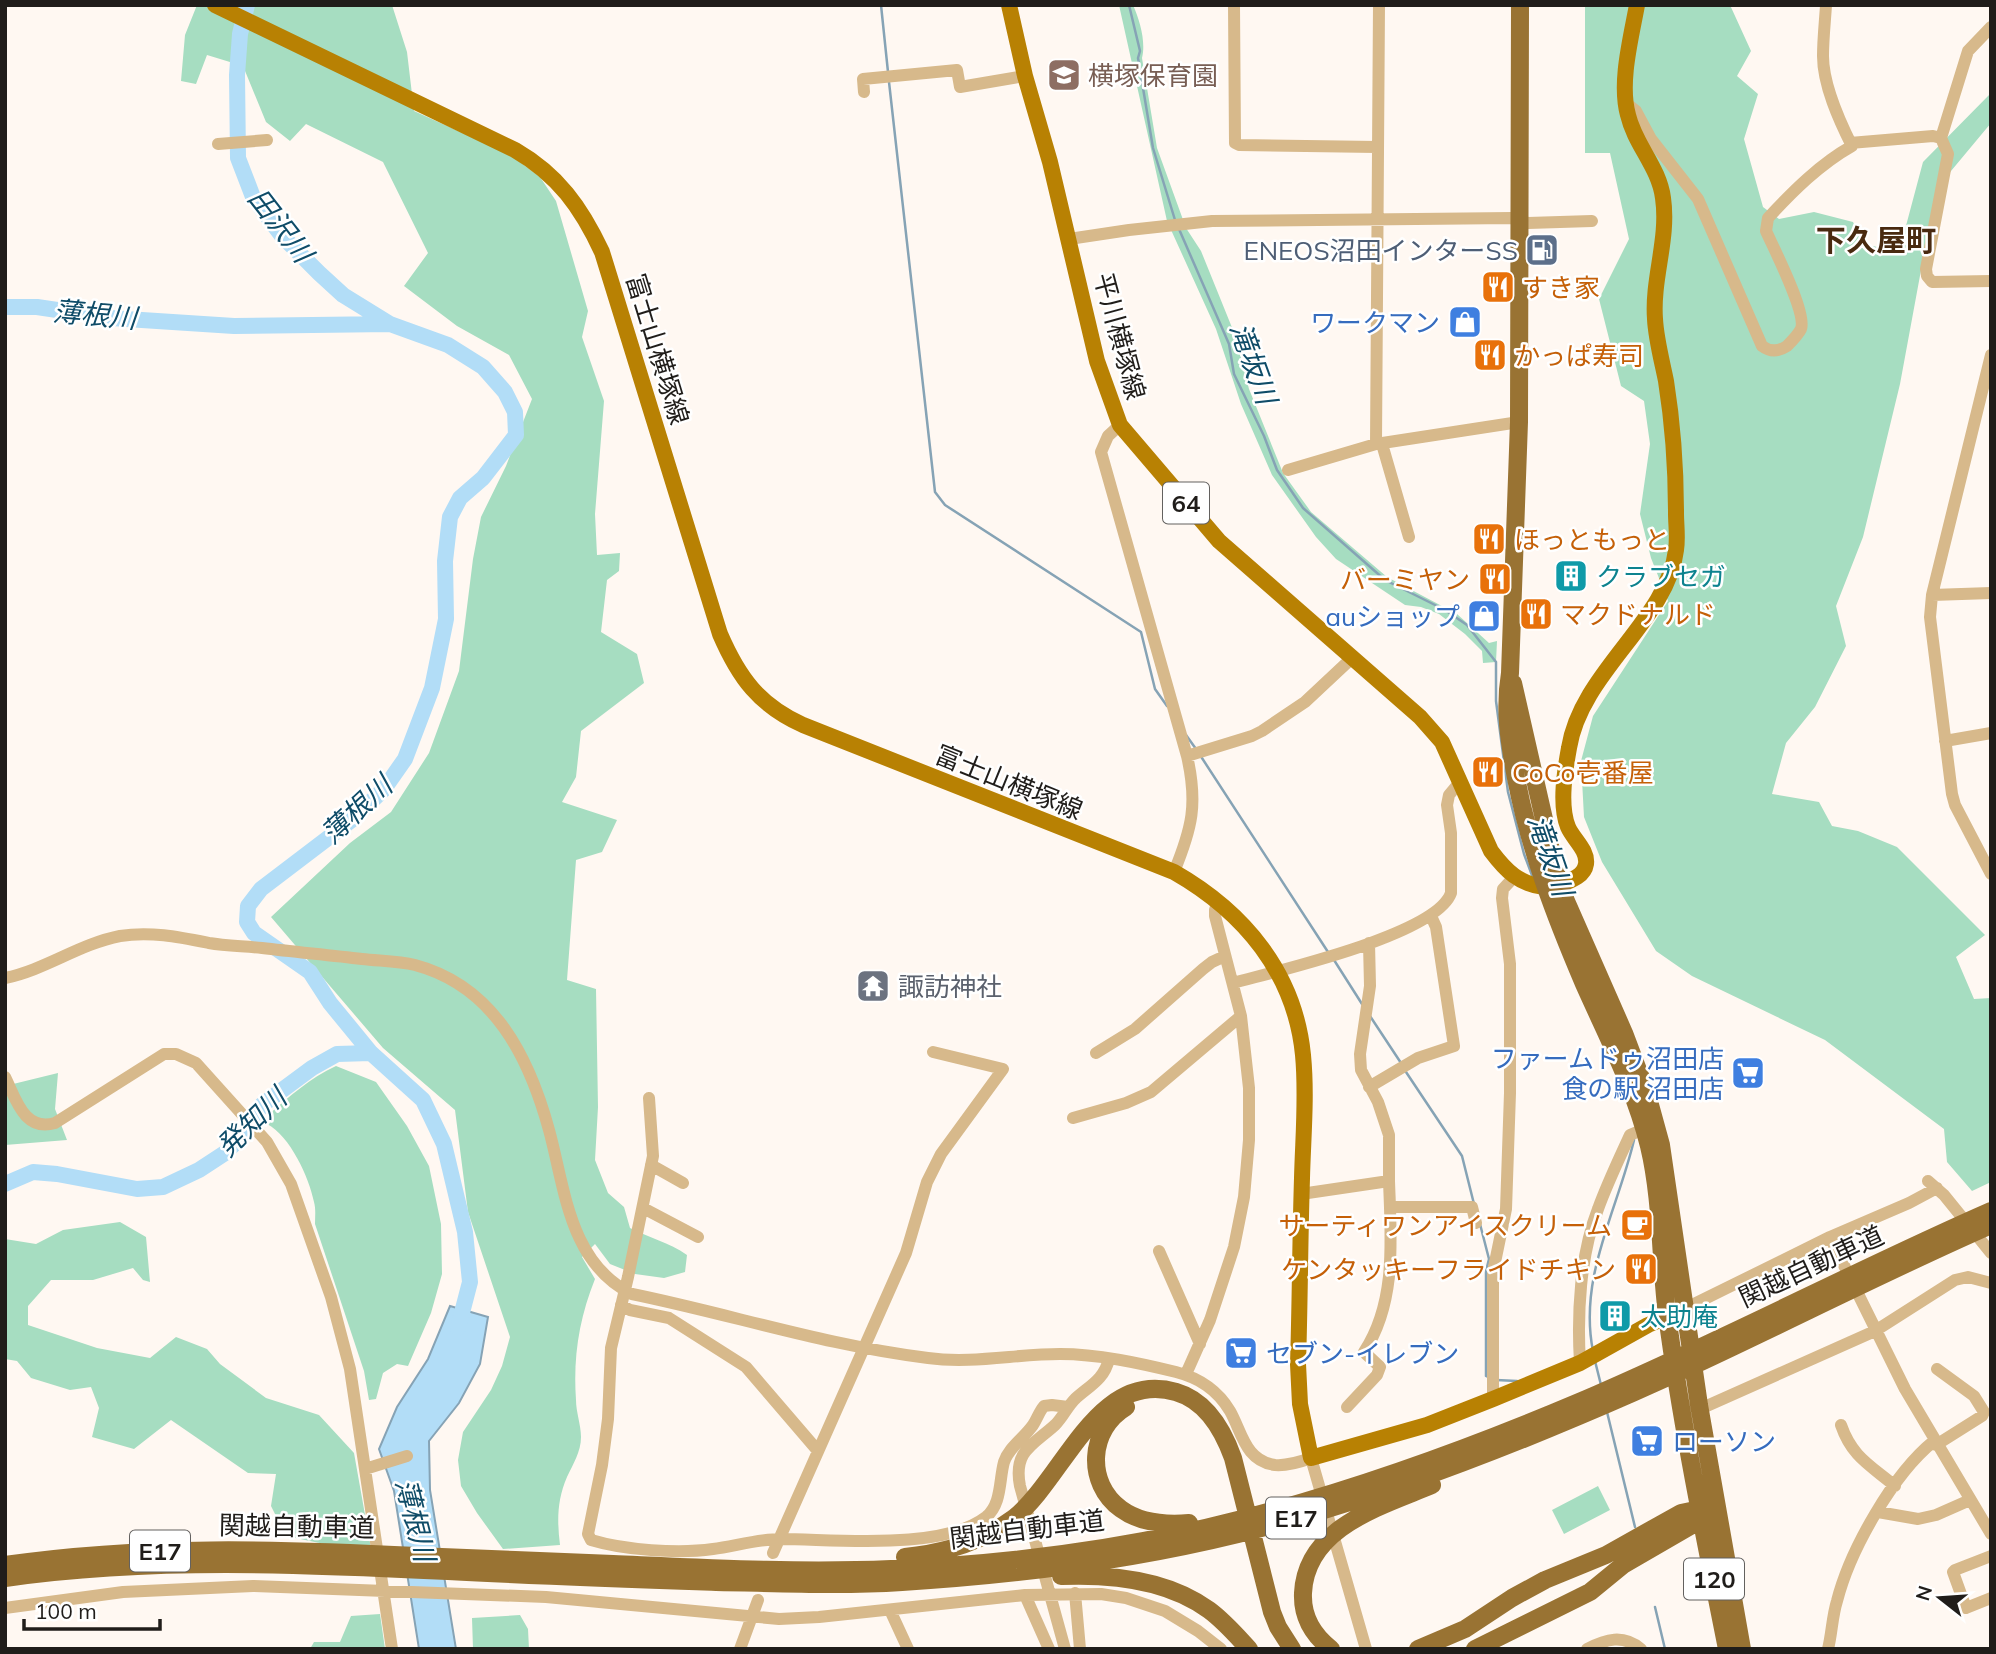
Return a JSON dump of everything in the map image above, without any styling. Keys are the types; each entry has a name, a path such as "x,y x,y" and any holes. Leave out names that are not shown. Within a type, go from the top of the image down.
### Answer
{"highway":[{"name":"120","path":"1520,5 1519,422 1510,673 1506,700 1509,739 1519,791 1585,985 1611,1040 1644,1129 1693,1408 1727,1649"},
{"name":"120","path":"1551,886 1566,906 1624,1033 1647,1094 1668,1180 1676,1316"},
{"name":"関越自動車道","path":"547,1569 892,1569 1097,1548 1232,1522 1296,1504 1497,1436 1584,1399 1991,1210"},
{"name":"関越自動車道","path":"5,1564 149,1552 316,1557 810,1584 895,1582 1034,1570 1136,1555 1298,1518 1501,1448 1585,1414 1991,1225"},
{"path":"734,1569 920,1556 976,1541 1002,1526 1031,1503 1101,1412 1121,1397 1143,1390 1164,1389 1182,1394 1209,1413 1229,1446 1251,1551 1260,1610 1270,1635 1280,1649"},
{"path":"1238,1494 1210,1432 1184,1407 1161,1401 1139,1402 1118,1412 1099,1439 1096,1472 1105,1493 1122,1510 1144,1520 1172,1524 1226,1516 1430,1460"},
{"path":"1331,1649 1315,1634 1309,1624 1303,1600 1306,1574 1325,1541 1364,1514 1484,1463 1585,1414"},
{"path":"1444,1649 1465,1629 1545,1580 1606,1555 1681,1513 1707,1513"},
{"name":"120","path":"1707,1513 1742,1649"},
{"path":"1475,1649 1590,1592 1623,1565 1665,1543 1707,1513"},
{"path":"1665,1543 1683,1542 1700,1551 1715,1611 1722,1623"},
{"path":"1251,1551 1278,1627 1293,1649"},
{"name":"関越自動車道","path":"5,1578 150,1565 316,1557"},
{"path":"895,1582 1090,1576 1129,1579 1162,1587 1192,1600 1222,1620 1249,1649"},
{"path":"1418,1649 1465,1629"}],"main road":[{"name":"富士山横塚線","path":"215,5 467,125 539,164 562,188 587,221 602,251 720,635 741,677 752,689 782,714 803,725 1174,873 1219,901 1250,931 1277,970 1292,1002 1303,1057 1299,1387 1313,1463"},
{"name":"平川横塚線","path":"1009,5 1025,76 1050,162 1097,361 1120,425 1219,541 1432,729 1441,742 1491,851 1514,877"},
{"path":"1514,877 1529,885 1551,886 1576,879 1586,868 1587,861 1568,827 1565,815 1568,750 1577,718 1598,681 1662,591 1674,564 1677,547 1675,456 1655,318 1666,221 1663,194 1657,174 1628,116 1626,103 1626,66 1637,5"},
{"path":"1313,1463 1427,1425 1493,1399 1589,1358 1648,1325 1676,1316"}],"street":[{"path":"1234,5 1234,140 1237,145 1377,147"},
{"path":"1378,5 1379,444 1409,537"},
{"path":"1626,103 1636,110 1651,139 1698,200 1762,346 1768,350 1781,349 1789,344 1801,328 1802,320 1765,224 1802,184 1836,155 1852,146 1840,120 1825,73 1823,56 1826,5"},
{"path":"1991,27 1968,51 1941,138 1948,154 1926,269 1932,282 1991,281"},
{"path":"864,92 863,79 957,70 960,88 1025,76"},
{"path":"1850,143 1933,136 1941,138"},
{"path":"218,144 267,140"},
{"path":"1069,239 1212,221 1512,218 1528,223 1592,221"},
{"path":"1991,355 1932,595 1930,617 1955,805 1991,874"},
{"path":"1288,470 1379,444 1519,422"},
{"path":"1120,425 1108,436 1101,452 1194,789 1188,834 1174,873"},
{"path":"1932,595 1991,593"},
{"path":"1187,756 1262,731 1305,702 1352,658"},
{"path":"1945,741 1991,733"},
{"path":"1233,983 1369,943 1431,916 1448,900 1453,884 1447,805 1449,795 1459,783"},
{"path":"1493,1399 1493,1272 1506,1209 1510,1093 1510,964 1502,898 1503,889 1514,877"},
{"path":"1186,1374 1229,1267 1244,1197 1250,1102 1241,1016 1215,916 1219,901"},
{"path":"1369,1087 1418,1058 1454,1046 1437,927 1431,916"},
{"path":"5,978 34,970 97,942 123,936 161,935 211,943 416,965 448,978 468,991 509,1033 524,1058 541,1106 568,1215 582,1243 611,1282 632,1294 866,1348 946,1360 1060,1354 1109,1359 1186,1374 1218,1394 1230,1411 1246,1446 1260,1460 1283,1465 1313,1463 1364,1644"},
{"path":"1347,1407 1377,1375 1380,1367 1364,1353 1373,1339 1390,1277 1392,1256 1389,1135 1378,1102 1361,1070 1360,1054 1370,986 1369,943"},
{"path":"1096,1052 1135,1029 1212,962 1225,956"},
{"path":"1073,1118 1126,1103 1151,1092 1241,1016"},
{"path":"773,1553 906,1253 927,1182 941,1154 1003,1069 933,1052"},
{"path":"5,1077 24,1116 47,1126 66,1117 164,1054 176,1054 196,1063 267,1142 291,1184 331,1297 350,1369 392,1649"},
{"path":"649,1098 653,1156 611,1348 608,1419 602,1465 587,1534 589,1538 598,1542 673,1552 709,1550 778,1539 832,1542 924,1537 969,1527 992,1510 1008,1454 1031,1427 1041,1409 1047,1405 1068,1407"},
{"path":"1589,1358 1577,1324 1588,1240 1597,1210 1630,1135 1644,1129"},
{"path":"651,1165 682,1183"},
{"path":"1301,1194 1389,1181"},
{"path":"1676,1316 1936,1188 1991,1253"},
{"path":"1390,1207 1472,1207 1476,1223"},
{"path":"643,1208 698,1237"},
{"path":"1831,1240 1873,1328 1935,1443 1991,1534"},
{"path":"1159,1251 1200,1344"},
{"path":"1693,1408 1873,1328 1955,1280 1968,1277 1991,1283"},
{"path":"622,1303 631,1310 669,1318 746,1367 818,1451"},
{"path":"1065,1649 1018,1473 1023,1454 1030,1445 1103,1375 1109,1359"},
{"path":"1828,1649 1836,1601 1847,1567 1857,1546 1895,1486 1915,1457 1982,1416 1984,1412 1974,1396 1937,1369"},
{"path":"1840,1425 1854,1453 1895,1486"},
{"path":"365,1469 407,1455"},
{"path":"1878,1512 1918,1519 1936,1515 1970,1500"},
{"path":"1991,1556 1953,1572 1966,1608 1991,1598"},
{"path":"5,1608 124,1592 190,1587 322,1587 545,1597 779,1619 1025,1595 1075,1593 1126,1598 1165,1611 1221,1649"},
{"path":"1075,1593 1080,1649"},
{"path":"1025,1595 1049,1649"},
{"path":"740,1649 758,1600"},
{"path":"890,1610 908,1649"},
{"path":"1587,1649 1612,1639 1624,1639 1641,1649"}],"green space":[{"path":"197,5 392,5 407,52 414,111 509,154 540,177 556,201 588,311 582,337 604,401 595,514 597,555 620,553 619,571 607,580 601,632 637,654 644,683 581,731 576,777 562,802 617,820 602,852 576,860 567,980 596,989 598,1107 595,1160 608,1193 624,1207 630,1228 687,1255 685,1272 664,1278 635,1274 610,1264 595,1244 582,1257 595,1279 585,1309 576,1353 576,1405 581,1442 561,1494 558,1519 560,1545 503,1549 461,1486 458,1460 463,1432 491,1390 502,1366 510,1337 468,1212 455,1110 383,1048 271,917 350,843 391,812 429,753 459,671 481,517 506,466 532,399 509,355 457,326 404,286 428,253 383,162 306,124 290,141 266,122 243,66 207,55 196,84 181,81 185,35"},
{"path":"1119,5 1133,5 1138,18 1157,148 1186,228 1201,251 1235,335 1249,389 1283,473 1311,512 1387,577 1457,614 1489,643 1497,641 1496,662 1483,663 1482,651 1439,614 1421,607 1405,605 1336,559 1316,537 1272,475 1241,404 1216,329 1167,221"},
{"path":"1585,5 1730,5 1751,51 1737,76 1758,94 1744,139 1763,207 1779,219 1814,212 1853,222 1864,244 1899,252 1923,162 1991,93 1991,123 1936,189 1900,384 1863,537 1836,606 1846,646 1815,707 1786,743 1772,794 1819,802 1832,826 1858,831 1897,847 1985,935 1956,957 1974,999 1991,998 1991,1182 1972,1191 1947,1162 1944,1129 1825,1040 1692,976 1656,951 1602,862 1584,817 1581,761 1593,716 1668,601 1651,558 1640,514 1650,444 1644,401 1621,386 1599,299 1629,239 1610,153 1585,153"},
{"path":"336,1066 376,1082 407,1126 429,1166 441,1224 442,1274 431,1313 408,1366 397,1364 383,1373 376,1399 369,1400 364,1371 315,1224 315,1205 308,1181 291,1147 267,1124 268,1115 284,1101"},
{"path":"58,1073 55,1109 67,1140 5,1145 5,1086"},
{"path":"120,1222 146,1237 150,1282 143,1280 133,1268 93,1280 51,1280 28,1306 28,1325 97,1348 150,1358 176,1337 207,1349 220,1364 266,1398 319,1415 354,1453 372,1554 286,1536 271,1506 276,1474 248,1473 171,1420 134,1449 92,1437 99,1408 91,1387 70,1390 31,1378 17,1361 5,1359 5,1239 36,1244 63,1230"},
{"path":"1598,1486 1610,1510 1564,1534 1552,1510"},
{"path":"380,1614 385,1649 310,1649 314,1642 340,1642 351,1616"},
{"path":"520,1615 528,1629 529,1649 473,1649 472,1618"}],"water":[{"path":"450,1306 488,1317 480,1364 459,1403 429,1441 430,1490 456,1649 419,1649 394,1491 379,1449 397,1407 428,1359"}],"waterway":[{"name":"田沢川","path":"247,5 240,34 237,75 238,158 253,197 282,236 319,273 343,295 390,324"},
{"path":"881,5 888,72"},
{"name":"滝坂川","path":"1129,5 1140,51 1138,58 1153,148 1175,220"},
{"path":"889,82 935,492 945,505 1141,632 1155,689 1167,706"},
{"name":"滝坂川","path":"1179,229 1229,344 1234,374 1277,470 1303,508 1385,580 1445,610 1467,625 1496,662 1496,701 1508,792 1533,878"},
{"name":"薄根川","path":"5,307 37,307 111,318 234,326 390,324 448,345 483,367 505,392 515,412 516,435 483,478 460,498 450,517 445,561 446,619 432,688 405,759 384,789 353,819 261,889 248,906 247,922 254,933 310,972 330,1003 371,1053 423,1100 444,1144 465,1232 470,1282 458,1328"},
{"path":"1186,735 1196,749"},
{"path":"1200,755 1328,952"},
{"path":"1334,960 1362,1004"},
{"path":"1370,1016 1401,1063"},
{"name":"発知川","path":"5,1184 33,1172 137,1189 163,1187 199,1170 225,1153 262,1105 312,1068 337,1054 371,1053"},
{"path":"1406,1072 1462,1156 1474,1204"},
{"name":"滝坂川","path":"1593,1351 1590,1324 1595,1270 1634,1140"},
{"path":"1480,1224 1489,1259 1486,1271 1486,1376 1490,1378"},
{"name":"滝坂川","path":"1595,1361 1601,1385"},
{"path":"1496,1380 1517,1381"},
{"name":"滝坂川","path":"1607,1412 1635,1527"},
{"name":"滝坂川","path":"1655,1607 1665,1649"}],"place":[{"name":"横塚保育園","path":"1064,75"},
{"name":"ENEOS沼田インターSS","path":"1542,250"},
{"name":"すき家","path":"1498,287"},
{"name":"ワークマン","path":"1465,322"},
{"name":"かっぱ寿司","path":"1490,355"},
{"name":"ほっともっと","path":"1489,539"},
{"name":"クラブセガ","path":"1571,576"},
{"name":"バーミヤン","path":"1495,579"},
{"name":"マクドナルド","path":"1536,614"},
{"name":"auショップ","path":"1484,616"},
{"name":"CoCo壱番屋","path":"1488,772"},
{"name":"諏訪神社","path":"873,986"},
{"name":"ファームドゥ沼田店 食の駅 沼田店","path":"1748,1073"},
{"name":"サーティワンアイスクリーム","path":"1637,1225"},
{"name":"ケンタッキーフライドチキン","path":"1641,1269"},
{"name":"太助庵","path":"1615,1316"},
{"name":"セブン-イレブン","path":"1241,1353"},
{"name":"ローソン","path":"1647,1441"}],"district":[{"name":"下久屋町","path":"1876,240"}]}
